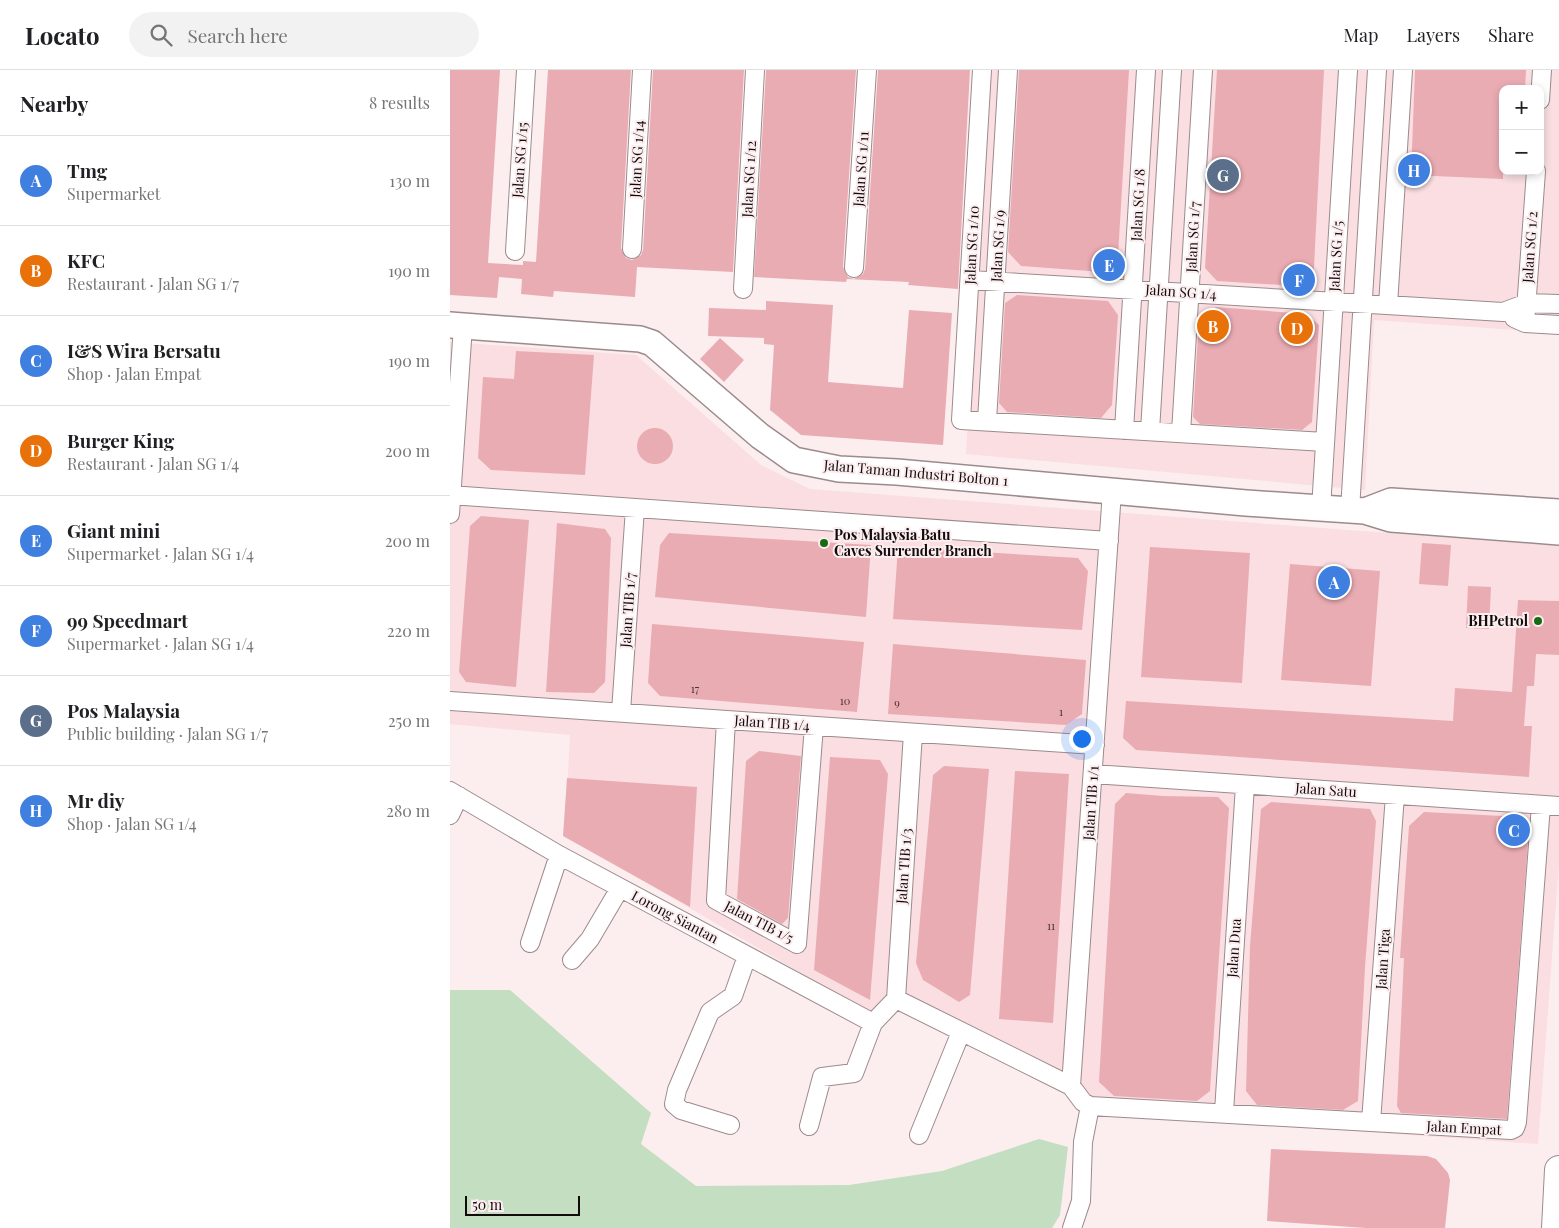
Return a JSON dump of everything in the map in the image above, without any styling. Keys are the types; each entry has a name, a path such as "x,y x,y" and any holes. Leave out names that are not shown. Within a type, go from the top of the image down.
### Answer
{"main road":[{"path":"1556,1228 1559,1170"}],"street":[{"name":"Jalan SG 1/15","path":"514,251 526,70"},
{"name":"Jalan SG 1/14","path":"632,249 642,70"},
{"name":"Jalan SG 1/12","path":"743,289 755,70"},
{"name":"Jalan SG 1/11","path":"854,268 867,70"},
{"name":"Jalan SG 1/10","path":"982,70 961,420 987,421"},
{"name":"Jalan SG 1/9","path":"987,421 1008,70"},
{"name":"Jalan SG 1/8","path":"1124,430 1146,70"},
{"path":"1150,431 1172,70"},
{"name":"Jalan SG 1/7","path":"1181,433 1203,70"},
{"name":"Jalan SG 1/5","path":"1321,509 1348,70"},
{"path":"1358,511 1363,304 1377,70"},
{"path":"1388,305 1403,70"},
{"path":"1541,85 1542,70"},
{"name":"Jalan SG 1/2","path":"1525,323 1536,175"},
{"name":"Jalan SG 1/4","path":"970,280 1503,312 1527,303 1559,304"},
{"path":"1503,312 1525,323 1559,325"},
{"path":"450,514 456,325"},
{"name":"Jalan Taman Industri Bolton 1","path":"456,325 640,339 652,343 760,436 794,460 839,469 897,472 1358,511 1391,519 1559,532"},
{"path":"987,421 1325,442"},
{"name":"Jalan TIB 1/1","path":"1071,1086 1112,491"},
{"path":"451,495 1109,541"},
{"name":"Jalan Taman Industri Bolton 1","path":"1358,511 1391,501 1559,512"},
{"name":"Jalan TIB 1/7","path":"621,712 635,508"},
{"name":"Jalan TIB 1/4","path":"450,700 1095,745"},
{"name":"Jalan TIB 1/5","path":"726,720 716,900 797,944 814,726"},
{"name":"Jalan TIB 1/3","path":"896,999 913,733"},
{"name":"Jalan Satu","path":"1093,774 1559,806"},
{"name":"Jalan Dua","path":"1224,1112 1246,785"},
{"path":"450,815 454,794"},
{"name":"Lorong Siantan","path":"454,794 559,856 873,1024"},
{"name":"Jalan Tiga","path":"1371,1122 1395,795"},
{"name":"Jalan Empat","path":"1090,1106 1224,1112 1453,1128 1511,1130 1515,1128 1541,805"},
{"path":"530,943 559,856"},
{"path":"572,960 590,939 620,888"},
{"path":"730,1125 681,1110 674,1104 677,1090 710,1012 733,996 747,956"},
{"path":"809,1126 822,1077 854,1073 873,1024 896,999 1071,1086 1077,1095 1090,1106 1083,1142 1081,1200 1072,1228"},
{"path":"919,1136 962,1032"}],"shaded area":[{"path":"989,70 1559,70 1559,333 1374,320 1365,490 966,454"},
{"path":"450,342 636,355 761,465 810,489 1559,546 1559,863 1538,1144 1103,1113 899,1011 883,1021 565,835 570,735 450,724"}],"green space":[{"path":"450,990 510,990 651,1113 641,1144 696,1186 849,1185 942,1171 1039,1139 1068,1147 1060,1215 1052,1228 450,1228"}],"building":[{"path":"450,70 500,70 488,263 523,265 523,261 536,262 548,70 631,70 621,248 626,258 632,260 641,255 643,250 653,70 744,70 733,272 637,267 635,297 554,291 553,297 521,294 522,279 499,277 497,298 450,295"},
{"path":"766,70 856,70 843,267 848,277 854,279 863,274 865,269 878,70 970,70 958,289 908,285 909,282 847,279 846,282 754,277"},
{"path":"1019,70 1129,70 1117,273 1021,266 1008,252"},
{"path":"1217,70 1324,70 1313,287 1217,281 1205,268"},
{"path":"1415,70 1526,70 1525,85 1499,85 1499,175 1503,175 1503,179 1411,175"},
{"path":"1017,295 1108,301 1118,315 1112,405 1101,418 1007,412 999,403 1005,303"},
{"path":"766,301 833,305 828,382 903,388 909,310 952,313 943,445 801,435 770,410 774,345 764,344 764,338 708,336 709,308 766,310"},
{"path":"1216,307 1307,314 1319,325 1312,422 1302,430 1200,424 1193,417 1199,319"},
{"path":"720,338 744,360 724,382 700,359"},
{"path":"516,351 594,355 585,475 491,470 478,458 483,377 514,379"},
{"path":"655,428 668,433 673,446 668,459 655,464 642,459 637,446 642,433"},
{"path":"481,516 529,520 516,687 466,682 459,672 470,526"},
{"path":"557,523 605,529 611,538 605,682 594,693 546,692"},
{"path":"669,533 871,545 866,617 655,597 660,545"},
{"path":"1422,543 1451,545 1448,586 1419,584"},
{"path":"898,547 1078,558 1088,571 1082,630 893,619"},
{"path":"1150,547 1250,553 1242,683 1141,677"},
{"path":"1290,564 1380,571 1371,686 1281,680"},
{"path":"1468,586 1491,587 1489,629 1466,628"},
{"path":"1518,600 1559,601 1559,655 1536,654 1534,686 1527,686 1524,726 1532,726 1529,777 1136,750 1123,738 1126,701 1453,721 1455,688 1512,692"},
{"path":"652,624 864,642 857,712 660,696 648,683"},
{"path":"893,644 1086,660 1082,714 1066,725 888,714"},
{"path":"759,751 801,756 788,918 782,924 737,899 746,761"},
{"path":"830,757 880,760 888,774 870,1000 814,970"},
{"path":"944,766 989,769 970,995 959,1002 923,980 916,963 933,775"},
{"path":"1015,771 1069,774 1053,1023 999,1019"},
{"path":"567,778 697,787 690,907 563,836"},
{"path":"1126,793 1218,797 1229,808 1210,1091 1197,1101 1114,1096 1099,1082 1115,804"},
{"path":"1271,802 1370,809 1376,821 1365,967 1358,1101 1343,1110 1257,1105 1246,1091 1250,946 1261,809"},
{"path":"1424,812 1522,817 1529,829 1507,1119 1401,1113 1397,1106 1404,958 1400,958 1409,826"},
{"path":"1271,1149 1427,1156 1436,1159 1448,1173 1450,1180 1445,1228 1366,1228 1267,1221"}],"place":[{"name":"Mr diy","path":"1414,170"},
{"name":"Pos Malaysia","path":"1223,175"},
{"name":"Giant mini","path":"1109,265"},
{"name":"99 Speedmart","path":"1299,280"},
{"name":"KFC","path":"1213,326"},
{"name":"Burger King","path":"1297,328"},
{"name":"Pos Malaysia Batu Caves Surrender Branch","path":"824,543"},
{"name":"Tmg","path":"1334,582"},
{"name":"BHPetrol","path":"1538,621"},
{"name":"I&S Wira Bersatu","path":"1514,830"}]}
